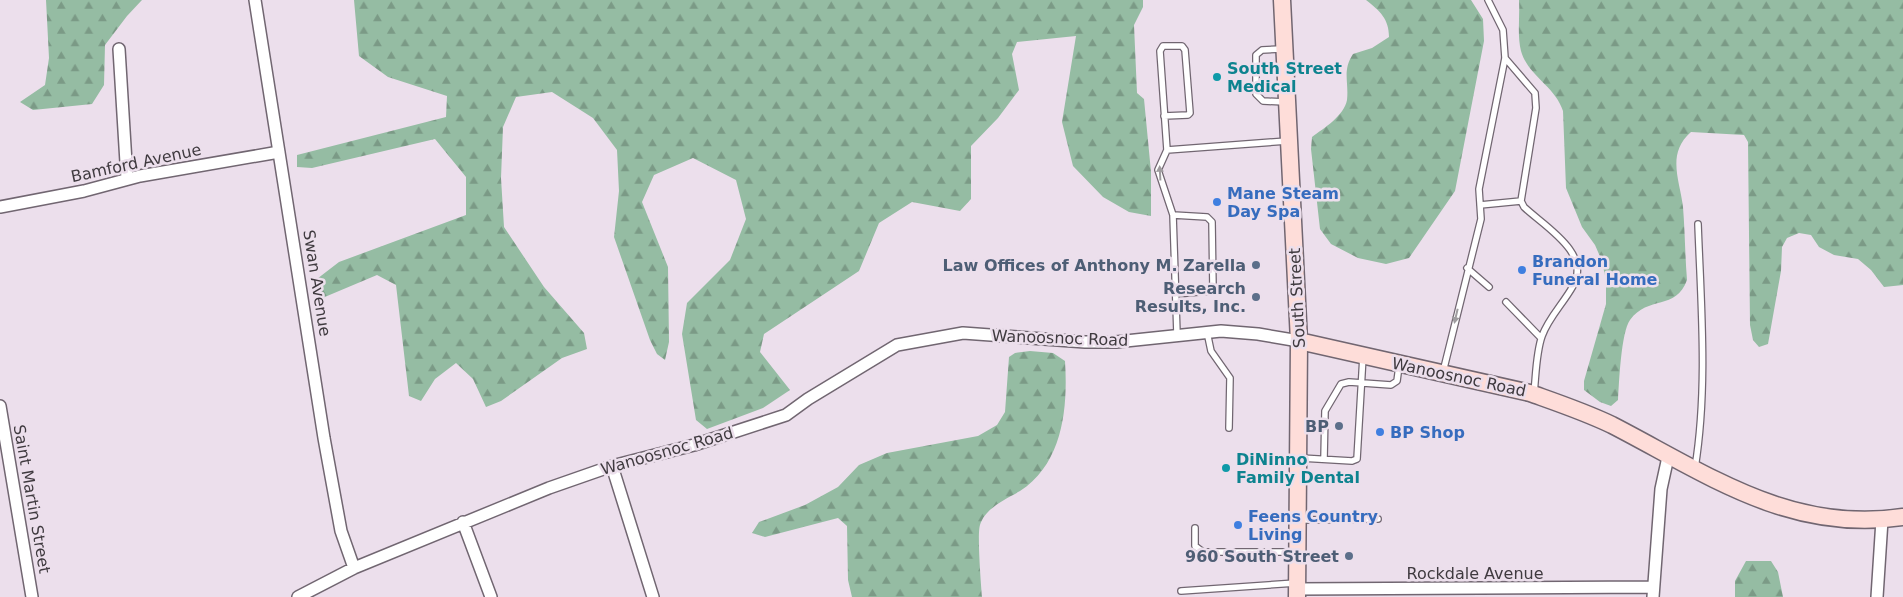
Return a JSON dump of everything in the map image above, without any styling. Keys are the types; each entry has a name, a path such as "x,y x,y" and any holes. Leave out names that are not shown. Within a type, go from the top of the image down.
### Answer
{"main road":[{"name":"South Street","path":"1282,0 1299,341 1297,590"},
{"name":"Wanoosnoc Road","path":"1299,341 1534,394 1566,405 1610,425 1668,457 1775,507 1837,519 1882,520 1903,517"}],"street":[{"name":"Swan Avenue","path":"255,0 324,438 342,532 354,568"},
{"path":"119,49 127,179"},
{"name":"Bamford Avenue","path":"0,207 84,191 127,179 279,152"},
{"name":"Wanoosnoc Road","path":"298,597 312,594 354,568 550,488 612,466 694,445 786,415 808,399 896,345 932,337 963,333 1085,342 1116,342 1142,341 1177,334 1207,332 1258,334 1299,341"},
{"name":"Saint Martin Street","path":"0,406 32,597"},
{"path":"1653,592 1661,489 1668,457"},
{"path":"612,466 653,597"},
{"path":"1877,597 1882,520"},
{"path":"463,522 491,597"},
{"name":"Rockdale Avenue","path":"1297,590 1499,593 1653,592"}],"lane":[{"path":"1442,373 1467,268 1481,220 1479,190 1505,58 1503,30 1488,0"},
{"path":"1164,116 1188,115 1190,113 1185,50 1182,46 1163,46 1160,51 1164,116 1167,150 1158,170 1173,215 1177,334"},
{"path":"1284,49 1262,50 1256,55 1256,94 1263,101 1287,102"},
{"path":"1505,58 1535,93 1536,108 1521,201 1524,207 1561,238 1575,260 1574,285 1549,320 1541,338 1534,394"},
{"path":"1167,150 1289,141"},
{"path":"1480,205 1521,201"},
{"path":"1173,215 1207,217 1212,222 1214,287 1210,291 1176,294"},
{"path":"1695,470 1701,432 1702,320 1698,224"},
{"path":"1467,268 1489,287"},
{"path":"1506,302 1524,318 1541,338"},
{"path":"1207,332 1210,351 1230,378 1229,428"},
{"path":"1298,458 1352,461 1358,457 1363,356"},
{"path":"1324,459 1326,411 1328,404 1341,384 1394,384 1397,381 1399,364"},
{"path":"1298,520 1378,519"},
{"path":"1195,528 1195,546 1203,552 1298,552"},
{"path":"1181,592 1297,590"}],"green space":[{"path":"46,0 142,0 105,45 104,85 92,104 33,110 20,102 45,85 49,58"},
{"path":"354,0 1143,0 1143,7 1134,25 1137,93 1144,99 1151,172 1151,216 1129,212 1103,197 1073,166 1062,122 1076,36 1017,42 1012,54 1019,90 998,118 971,146 971,199 960,211 912,202 879,223 859,271 764,334 760,352 790,390 763,408 707,429 696,420 682,334 687,303 730,260 746,219 736,180 693,158 654,175 642,202 668,267 669,342 665,360 657,354 650,340 614,237 619,191 617,150 593,118 552,92 516,97 503,127 501,178 504,227 544,287 584,333 587,349 562,358 501,401 486,407 473,379 456,363 435,379 421,401 409,396 396,285 377,275 320,299 313,282 339,262 466,215 466,177 435,139 312,168 297,167 297,155 446,117 447,96 388,77 359,56"},
{"path":"1366,0 1471,0 1483,19 1484,41 1455,191 1409,258 1386,264 1358,258 1331,244 1320,229 1311,149 1312,137 1333,121 1345,106 1347,100 1347,71 1353,54 1372,48 1389,37 1389,31 1383,16"},
{"path":"1519,0 1903,0 1903,285 1884,287 1871,270 1858,259 1834,255 1819,247 1811,235 1799,233 1787,238 1782,247 1781,271 1768,344 1759,347 1753,340 1750,325 1748,142 1744,135 1691,132 1683,140 1679,149 1676,168 1683,207 1687,280 1682,290 1676,296 1637,312 1630,320 1624,335 1618,400 1611,406 1600,402 1584,390 1584,381 1606,304 1606,281 1602,261 1595,245 1582,227 1566,188 1563,111 1554,95 1524,60 1521,51"},
{"path":"1030,351 1053,353 1065,361 1065,397 1060,433 1046,465 1034,479 1020,491 991,509 980,525 982,597 852,597 848,580 847,526 838,518 765,537 752,533 759,522 805,505 838,487 859,465 887,453 978,436 997,425 1005,412 1009,357 1015,353"},
{"path":"1746,561 1771,561 1778,572 1783,597 1735,597 1735,581"}],"place":[{"name":"South Street Medical","path":"1217,77"},
{"name":"Mane Steam Day Spa","path":"1217,202"},
{"name":"Law Offices of Anthony M. Zarella","path":"1256,265"},
{"name":"Brandon Funeral Home","path":"1522,270"},
{"name":"Research Results, Inc.","path":"1256,297"},
{"name":"BP","path":"1339,426"},
{"name":"BP Shop","path":"1380,432"},
{"name":"DiNinno Family Dental","path":"1226,468"},
{"name":"Feens Country Living","path":"1238,525"},
{"name":"960 South Street","path":"1349,556"}]}
